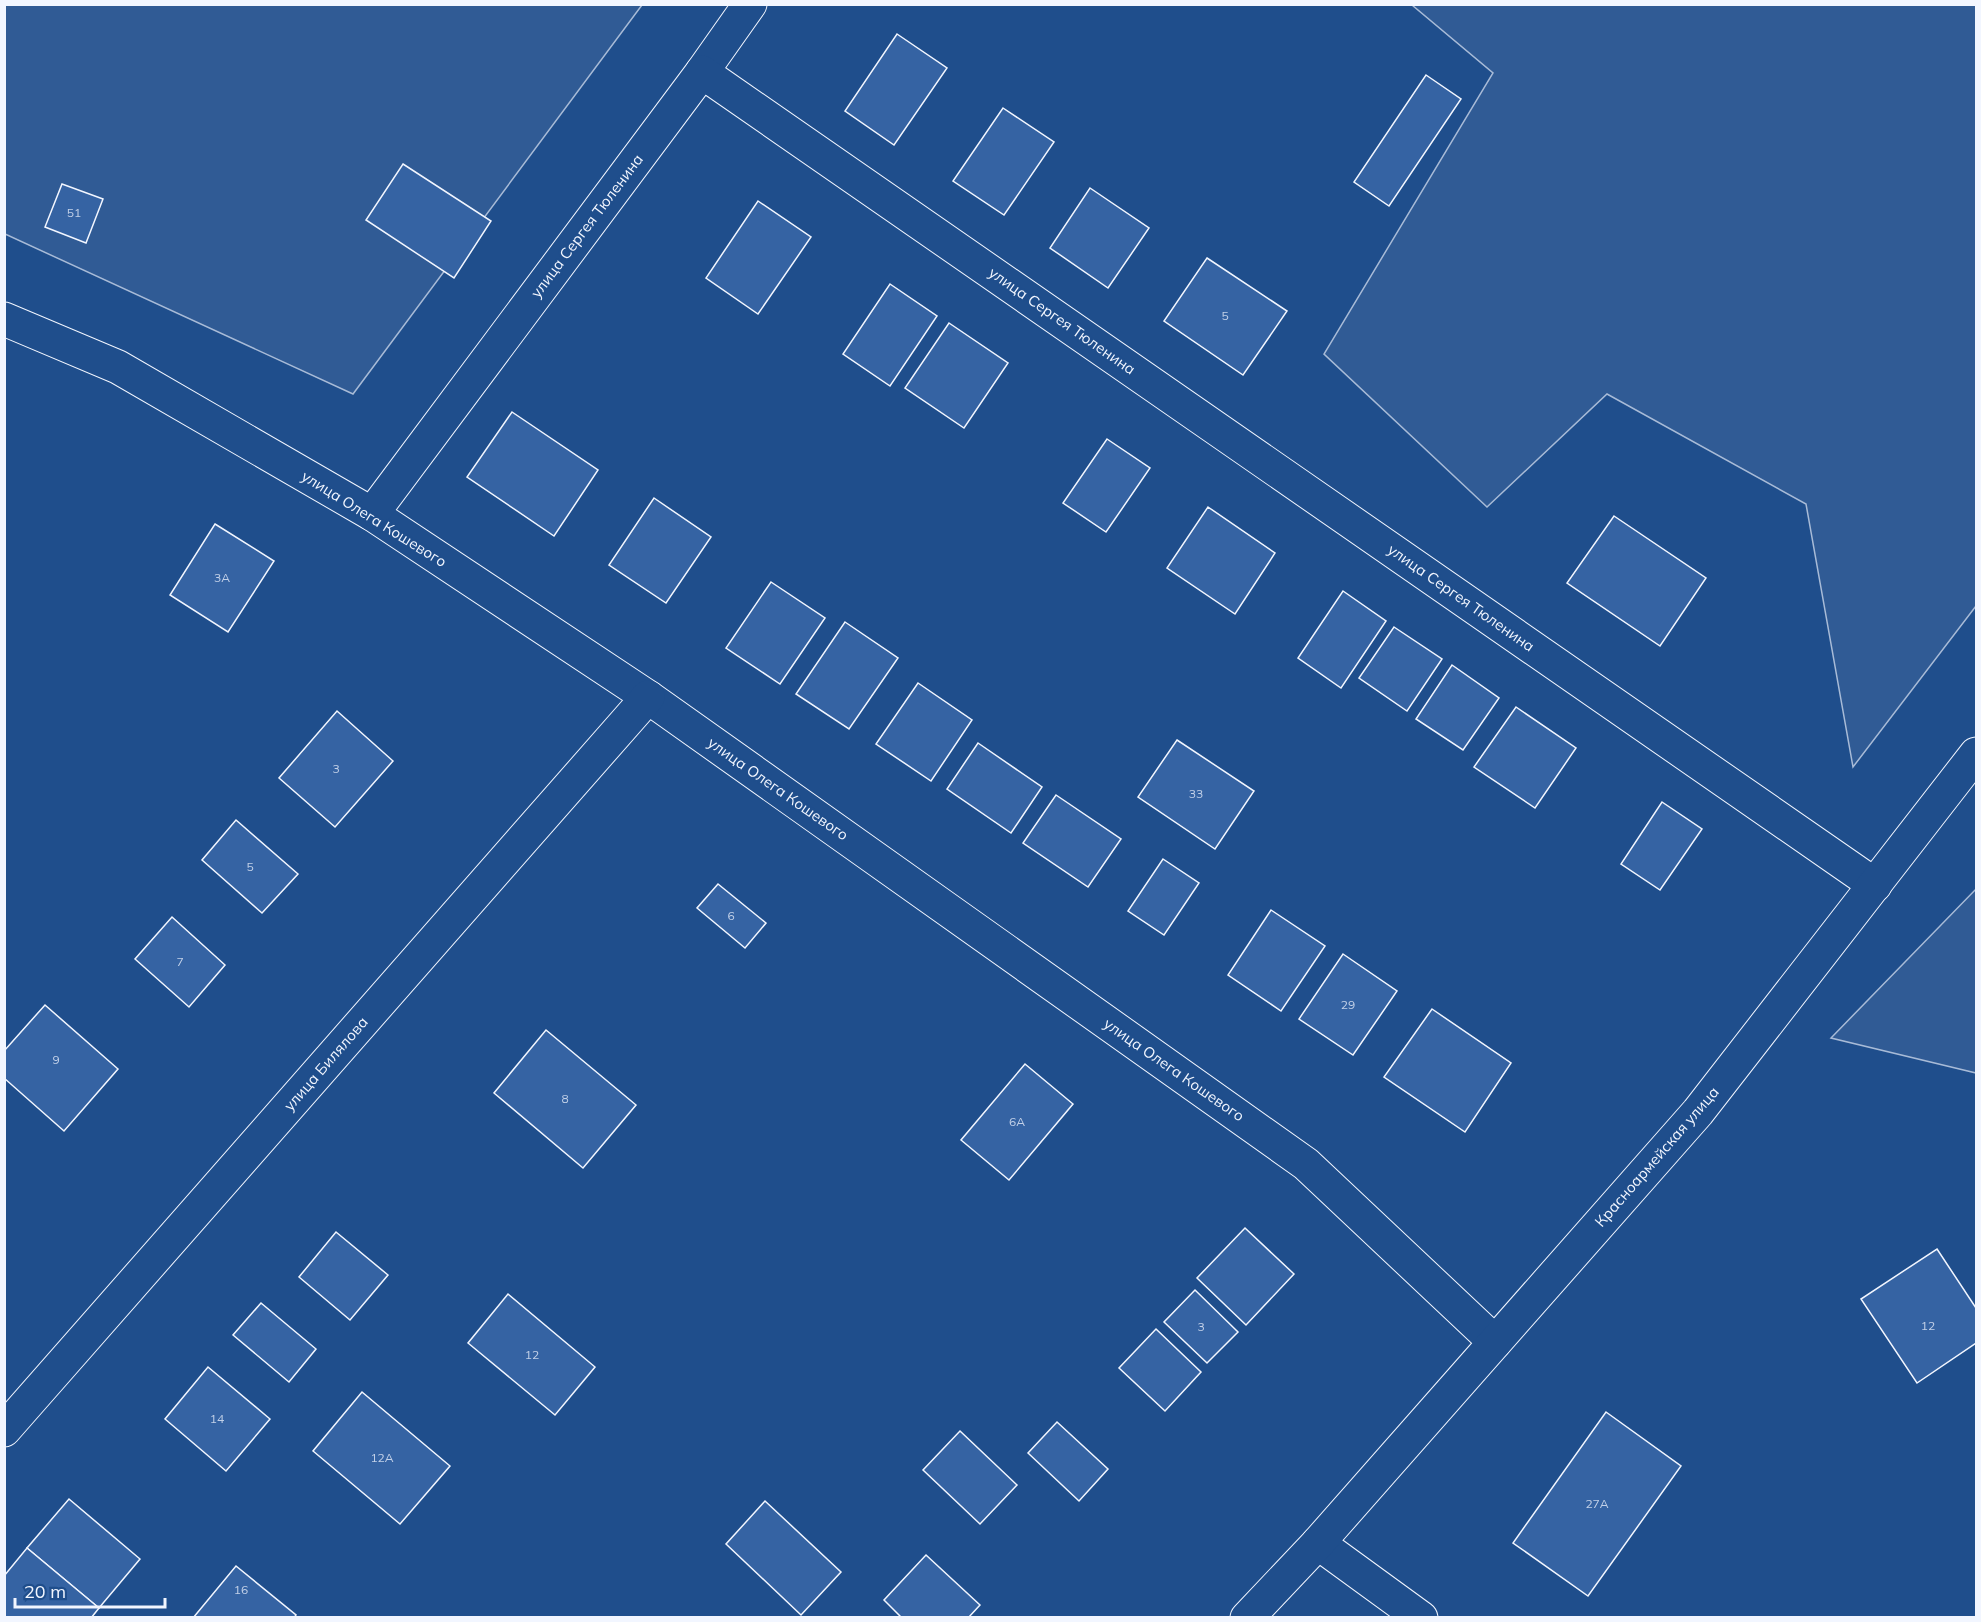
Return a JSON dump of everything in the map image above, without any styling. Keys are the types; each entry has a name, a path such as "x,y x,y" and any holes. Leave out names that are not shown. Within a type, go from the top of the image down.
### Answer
{"street":[{"path":"702,72 750,4"},
{"name":"улица Сергея Тюленина","path":"372,514 702,72 1875,885"},
{"name":"улица Олега Кошевого","path":"4,319 118,367 372,514 648,697 1306,1164 1495,1342"},
{"name":"улица Билялова","path":"4,1430 648,697"},
{"name":"Красноармейская улица","path":"1247,1617 1318,1543 1698,1112 1977,754"},
{"path":"1318,1543 1421,1617"}],"shaded area":[{"path":"5,5 642,5 353,394 5,234"},
{"path":"1412,5 1976,5 1976,606 1853,767 1806,504 1607,394 1487,507 1324,354 1493,73"},
{"path":"1976,889 1976,1073 1831,1038"}],"building":[{"path":"897,34 947,68 894,145 845,111"},
{"path":"1426,75 1461,99 1389,206 1354,182"},
{"path":"1003,108 1054,142 1004,215 953,181"},
{"path":"403,164 491,221 454,278 366,220"},
{"path":"62,184 103,199 86,243 45,227"},
{"path":"1090,188 1149,228 1108,288 1050,248"},
{"path":"758,201 811,237 758,314 706,278"},
{"path":"1207,258 1287,311 1243,375 1164,321"},
{"path":"890,284 937,316 890,386 843,354"},
{"path":"949,323 1008,363 964,428 905,388"},
{"path":"512,412 598,470 554,536 467,477"},
{"path":"1107,439 1150,468 1106,532 1063,503"},
{"path":"654,498 711,537 666,603 609,565"},
{"path":"1208,507 1275,553 1235,614 1167,568"},
{"path":"1614,516 1706,578 1660,646 1567,583"},
{"path":"215,524 274,561 228,632 170,595"},
{"path":"771,582 825,618 780,684 726,648"},
{"path":"1343,591 1386,621 1341,688 1298,658"},
{"path":"845,622 898,658 849,729 796,694"},
{"path":"1394,627 1442,659 1407,711 1359,678"},
{"path":"1452,665 1499,698 1463,750 1416,719"},
{"path":"918,683 972,720 931,781 876,744"},
{"path":"1516,707 1576,748 1535,808 1474,767"},
{"path":"337,711 393,761 335,827 279,778"},
{"path":"1177,740 1254,791 1215,849 1138,797"},
{"path":"978,743 1042,787 1011,833 947,789"},
{"path":"1056,795 1121,839 1088,887 1023,843"},
{"path":"1662,802 1702,829 1660,890 1621,864"},
{"path":"236,820 298,874 262,913 202,860"},
{"path":"1163,859 1199,883 1164,935 1128,911"},
{"path":"718,884 766,923 745,948 697,908"},
{"path":"1271,910 1325,946 1281,1011 1228,975"},
{"path":"172,917 225,965 189,1007 135,959"},
{"path":"1343,954 1397,991 1353,1055 1299,1019"},
{"path":"45,1005 118,1069 64,1131 4,1078 4,1051"},
{"path":"1432,1009 1511,1063 1465,1132 1384,1077"},
{"path":"546,1030 636,1105 583,1168 494,1093"},
{"path":"1025,1064 1073,1104 1009,1180 961,1140"},
{"path":"1245,1228 1294,1274 1246,1325 1197,1278"},
{"path":"336,1232 388,1275 350,1320 299,1277"},
{"path":"1937,1249 1976,1308 1976,1343 1917,1383 1861,1299"},
{"path":"1195,1290 1238,1332 1207,1363 1164,1322"},
{"path":"508,1294 595,1367 555,1415 468,1343"},
{"path":"261,1303 316,1349 289,1382 233,1335"},
{"path":"1156,1329 1201,1372 1165,1411 1119,1368"},
{"path":"208,1367 270,1419 226,1471 165,1419"},
{"path":"362,1392 450,1466 400,1524 313,1451"},
{"path":"1606,1412 1681,1466 1588,1596 1513,1543"},
{"path":"1057,1422 1108,1469 1079,1501 1028,1453"},
{"path":"960,1431 1017,1485 980,1524 923,1470"},
{"path":"69,1499 140,1559 99,1608 27,1548"},
{"path":"765,1501 841,1572 801,1615 726,1544"},
{"path":"27,1548 99,1608 91,1618 4,1618 4,1576"},
{"path":"926,1555 980,1605 968,1618 902,1618 884,1600"},
{"path":"236,1566 296,1615 294,1618 193,1618"}]}
